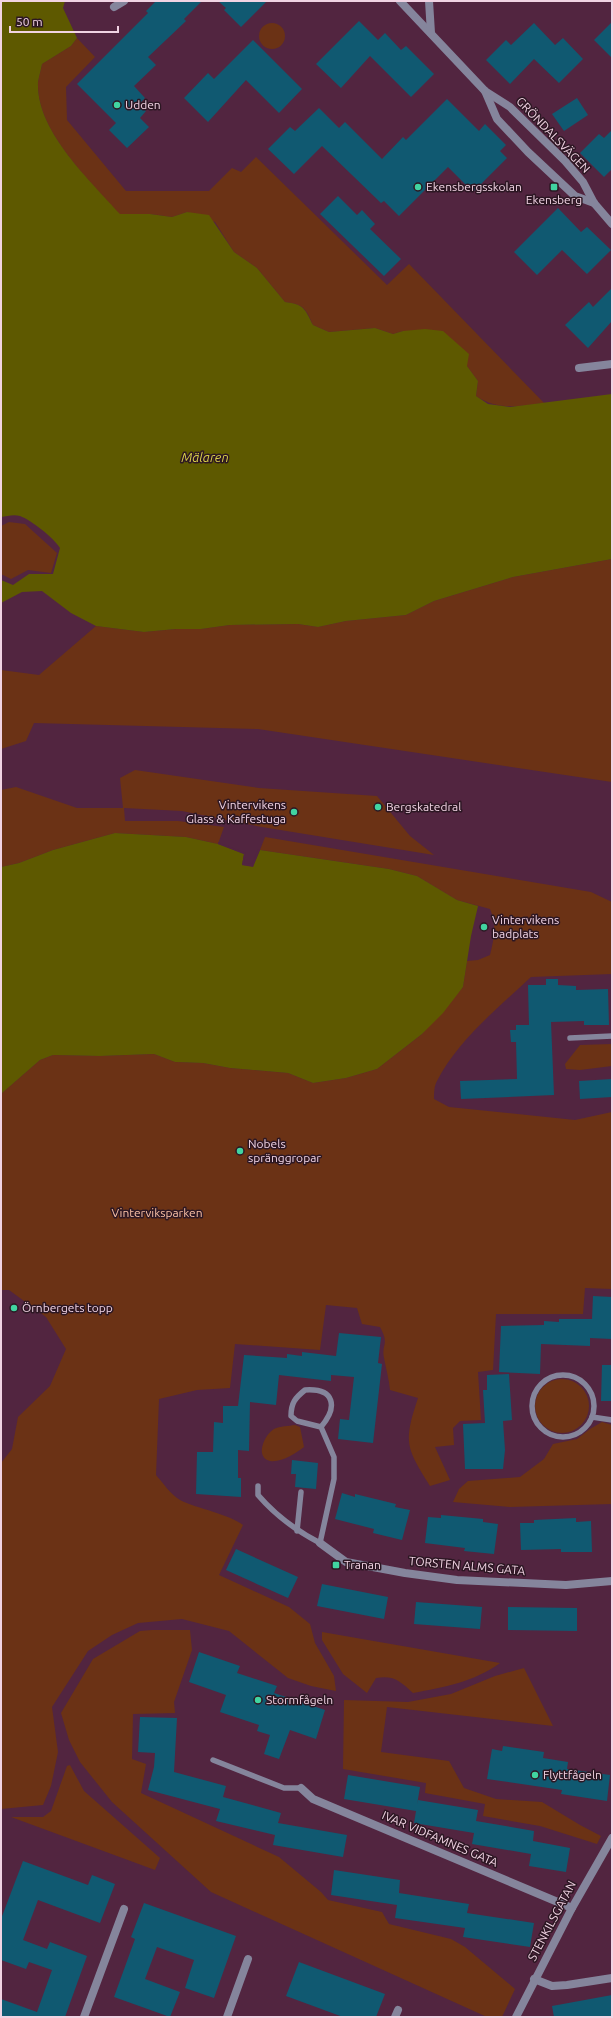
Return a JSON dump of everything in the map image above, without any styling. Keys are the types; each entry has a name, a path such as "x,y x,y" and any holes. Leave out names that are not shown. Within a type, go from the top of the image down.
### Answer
{"street":[{"path":"114,7 124,1"},
{"name":"GRÖNDALSVÄGEN","path":"400,1 485,92 510,107 565,161 582,182 594,203 612,224"},
{"path":"429,1 431,33"},
{"name":"GRÖNDALSVÄGEN","path":"485,92 497,119 528,152 575,196 594,203"},
{"path":"579,368 612,364"},
{"name":"TORSTEN ALMS GATA","path":"320,1543 346,1562 405,1573 457,1580 566,1586 612,1581"},
{"name":"IVAR VIDFAMNES GATA","path":"301,1788 313,1799 572,1908"},
{"name":"STENKILSGATAN","path":"516,2017 572,1908 612,1838"},
{"path":"84,2017 124,1909"},
{"path":"226,2017 248,1960"},
{"path":"534,1980 552,1986 612,1978"}],"lane":[{"path":"570,1038 612,1036"},
{"path":"570,1376 587,1386 592,1396 594,1406 592,1417 586,1427 576,1435 564,1438 552,1436 543,1431 536,1423 532,1414 531,1403 534,1393 540,1384 554,1377 570,1376"},
{"path":"305,1390 321,1392 330,1397 332,1408 321,1427 297,1421 291,1416 291,1406 296,1397 305,1390"},
{"path":"592,1417 612,1420"},
{"path":"258,1486 258,1495 273,1512 297,1531 320,1543 334,1480 334,1457 321,1427"},
{"path":"297,1531 301,1492"},
{"path":"213,1760 284,1788 301,1788"}],"green space":[{"path":"272,23 282,26 285,36 282,46 272,49 262,46 259,36 262,26"},
{"path":"77,38 95,57 66,87 67,120 126,191 209,191 232,168 241,172 256,157 387,285 409,264 544,403 501,406 484,401 476,396 478,381 467,366 403,331 393,334 375,328 329,332 313,325 304,308 296,304 285,302 257,268 234,252 215,222 187,212 172,217 150,214 120,215 67,154 46,119 40,100 38,82 42,64 71,46"},
{"path":"9,522 25,524 57,553 51,573 28,570 11,579 1,574 1,526"},
{"path":"612,559 612,782 258,729 34,723 26,741 1,749 1,670 39,675 96,626 144,632 176,629 201,629 230,625 298,624 318,627 346,621 406,615 434,601 513,577"},
{"path":"135,770 259,788 377,796 410,836 434,855 262,827 182,811 124,808 125,821 178,821 224,827 218,844 186,837 115,833 53,850 19,863 1,867 1,790 16,787 77,808 123,808 120,778"},
{"name":"Vinterviksparken","path":"265,837 591,892 612,902 612,974 531,977 467,1038 446,1066 436,1083 434,1099 449,1107 575,1120 612,1112 612,1289 585,1288 583,1314 496,1314 493,1370 478,1372 481,1420 460,1421 453,1428 454,1445 435,1447 450,1480 430,1486 416,1462 409,1444 410,1425 418,1398 390,1390 383,1353 385,1341 383,1333 380,1327 362,1324 357,1308 326,1305 320,1350 235,1344 230,1388 197,1390 159,1399 156,1475 170,1492 180,1500 230,1518 243,1525 219,1575 289,1607 310,1624 315,1643 334,1676 336,1691 311,1686 288,1678 229,1631 182,1619 138,1623 112,1635 88,1651 52,1707 58,1752 51,1786 43,1805 1,1809 1,1463 12,1449 18,1417 50,1386 66,1349 46,1317 9,1290 1,1290 1,1094 40,1060 53,1055 100,1056 154,1054 175,1062 203,1063 230,1068 288,1073 313,1083 346,1078 377,1069 422,1034 463,987 467,961 478,960 490,955 494,937 494,920 490,909 457,900 417,876 389,869 260,850"},
{"path":"612,1044 612,1066 580,1070 566,1069 565,1064 580,1045"},
{"path":"562,1379 572,1381 581,1387 587,1396 589,1406 587,1416 581,1425 572,1431 562,1433 552,1431 543,1425 537,1416 535,1406 537,1396 543,1387 552,1381"},
{"path":"602,1422 612,1425 612,1504 510,1507 453,1502 459,1489 468,1481 520,1477 544,1459 553,1444 577,1439"},
{"path":"295,1425 300,1427 304,1447 293,1455 283,1459 270,1461 265,1459 262,1450 267,1436 274,1429 279,1427"},
{"path":"190,1630 192,1650 174,1702 175,1713 133,1714 132,1759 146,1764 141,1793 279,1857 321,1892 328,1900 382,1912 389,1924 451,1939 465,1947 515,1989 502,2017 487,2017 211,1892 112,1802 80,1762 69,1740 61,1713 93,1659 140,1631"},
{"path":"322,1632 500,1663 480,1675 458,1683 413,1693 404,1685 392,1678 376,1678 367,1693 343,1674 322,1640"},
{"path":"524,1668 553,1726 387,1707 381,1752 449,1761 464,1788 496,1799 542,1802 601,1836 597,1844 540,1826 483,1816 485,1804 425,1793 426,1783 343,1769 344,1700 408,1702 451,1694 495,1676"},
{"path":"70,1765 84,1791 160,1858 155,1870 11,1817 43,1817 51,1811 67,1766"}],"water":[{"name":"Mälaren","path":"1,1 65,1 63,8 77,38 71,46 42,64 38,82 40,100 46,119 67,154 120,214 150,214 172,217 187,212 209,215 234,252 257,268 285,302 296,304 303,308 313,325 329,332 375,328 393,334 403,331 425,329 443,331 469,354 467,366 478,381 476,396 488,404 510,407 612,394 612,559 513,577 434,601 406,615 346,621 318,627 298,624 230,625 201,629 176,629 144,632 96,626 71,613 42,591 22,592 1,603 1,580 13,585 29,574 53,574 60,548 48,535 25,518 15,515 1,517"},
{"path":"115,833 186,837 218,844 244,854 242,865 253,866 260,850 389,869 417,876 457,900 478,906 471,936 463,987 443,1013 422,1034 377,1069 346,1078 313,1083 288,1073 230,1068 203,1063 175,1062 154,1054 100,1056 53,1055 40,1060 1,1094 1,867 19,863 53,850"}],"pier":[{"path":"218,842 246,853 244,863 252,864 258,849 260,850 253,867 242,865 244,854 218,844"}],"building":[{"path":"156,1 202,1 184,19 186,21 148,57 156,65 134,86 145,98 139,104 146,111 140,118 149,127 127,148 109,130 116,123 77,84 148,13 146,11"},
{"path":"218,1 267,1 241,27 224,10 226,8"},
{"path":"359,21 378,40 385,33 401,50 406,46 434,74 411,97 370,56 341,88 316,64"},
{"path":"612,22 612,58 594,40"},
{"path":"534,23 555,45 563,38 583,59 559,83 534,59 510,84 486,60 506,40 511,45"},
{"path":"253,40 302,89 279,113 246,80 208,122 184,98 208,73 214,79"},
{"path":"577,98 588,115 564,131 552,114"},
{"path":"447,99 479,131 485,124 506,145 500,151 507,158 473,192 448,167 399,216 384,201 381,203 322,146 294,174 268,149 290,127 295,131 319,108 339,128 345,122 382,159 403,137 406,140"},
{"path":"612,130 612,169 604,177 580,153 599,134 604,138"},
{"path":"338,196 357,215 362,210 375,224 370,229 401,259 384,276 320,214"},
{"path":"558,208 581,232 587,227 611,250 587,274 562,250 537,275 514,252"},
{"path":"612,288 612,321 588,348 565,325 589,302 593,307"},
{"path":"546,979 558,979 558,985 576,986 576,990 608,989 609,1025 584,1025 584,1021 551,1022 554,1095 461,1099 460,1081 517,1079 516,1042 511,1042 510,1030 516,1030 516,1025 529,1025 528,985 546,985"},
{"path":"612,1079 612,1097 580,1099 579,1081"},
{"path":"593,1296 612,1297 612,1339 590,1338 590,1346 541,1344 540,1374 499,1372 501,1326 544,1325 544,1321 559,1322 559,1319 592,1319"},
{"path":"339,1333 381,1337 378,1363 382,1364 373,1443 338,1439 340,1419 349,1420 354,1377 331,1375 331,1381 279,1375 276,1405 250,1402 249,1451 238,1450 238,1478 241,1478 241,1497 196,1494 197,1452 213,1452 214,1422 223,1423 223,1406 238,1406 244,1355 287,1358 287,1354 302,1356 302,1352 336,1356"},
{"path":"602,1365 612,1365 612,1401 601,1401"},
{"path":"509,1374 512,1420 503,1421 505,1450 503,1469 465,1469 463,1424 485,1423 483,1390 487,1390 487,1375"},
{"path":"292,1460 318,1463 316,1489 295,1487 296,1474 291,1474"},
{"path":"342,1493 355,1497 355,1494 396,1504 395,1507 410,1510 402,1540 373,1533 374,1529 335,1519"},
{"path":"441,1515 483,1519 483,1522 498,1524 494,1554 464,1551 465,1548 425,1543 428,1517 441,1518"},
{"path":"576,1518 576,1522 591,1521 592,1552 561,1552 561,1549 521,1550 520,1523 534,1523 534,1520"},
{"path":"236,1549 298,1577 288,1598 226,1570"},
{"path":"322,1584 388,1597 384,1619 317,1606"},
{"path":"416,1602 482,1607 480,1629 414,1624"},
{"path":"508,1607 577,1608 577,1631 508,1630"},
{"path":"199,1652 240,1666 237,1673 277,1686 274,1693 325,1710 316,1739 290,1730 279,1759 264,1754 270,1735 257,1731 259,1725 220,1712 226,1695 189,1682"},
{"path":"140,1717 177,1718 174,1772 226,1786 223,1797 281,1813 278,1823 347,1835 343,1857 273,1845 275,1835 216,1821 220,1809 148,1790 154,1767 155,1753 138,1752"},
{"path":"503,1746 544,1752 543,1758 568,1762 567,1769 610,1775 607,1801 561,1794 562,1790 487,1779 492,1749 502,1751"},
{"path":"348,1775 420,1787 417,1805 418,1800 478,1810 476,1821 534,1831 533,1841 570,1848 566,1872 529,1866 531,1854 472,1844 474,1833 414,1823 416,1811 344,1799"},
{"path":"23,1861 88,1885 92,1875 115,1884 100,1923 38,1900 23,1940 47,1949 50,1942 87,1956 65,2017 1,2017 1,1999 37,2012 52,1970 29,1962 26,1969 1,1960 1,1919"},
{"path":"334,1870 400,1880 399,1893 469,1904 467,1913 534,1923 530,1947 463,1937 465,1928 395,1918 397,1905 331,1895"},
{"path":"144,1903 236,1936 214,1998 185,1988 194,1960 157,1947 145,1979 180,1992 170,2017 114,1997 135,1939 131,1937"},
{"path":"299,1962 385,1994 376,2017 343,2017 286,1996"},
{"path":"612,1995 612,2017 554,2017 552,2006"}],"place":[{"name":"Udden","path":"117,105"},
{"name":"Ekensbergsskolan","path":"418,187"},
{"name":"Ekensberg","path":"554,187"},
{"name":"Bergskatedral","path":"378,807"},
{"name":"Vintervikens Glass & Kaffestuga","path":"294,812"},
{"name":"Vintervikens badplats","path":"484,927"},
{"name":"Nobels spränggropar","path":"240,1151"},
{"name":"Örnbergets topp","path":"14,1308"},
{"name":"Tranan","path":"336,1565"},
{"name":"Stormfågeln","path":"258,1700"},
{"name":"Flyttfågeln","path":"535,1775"}]}
